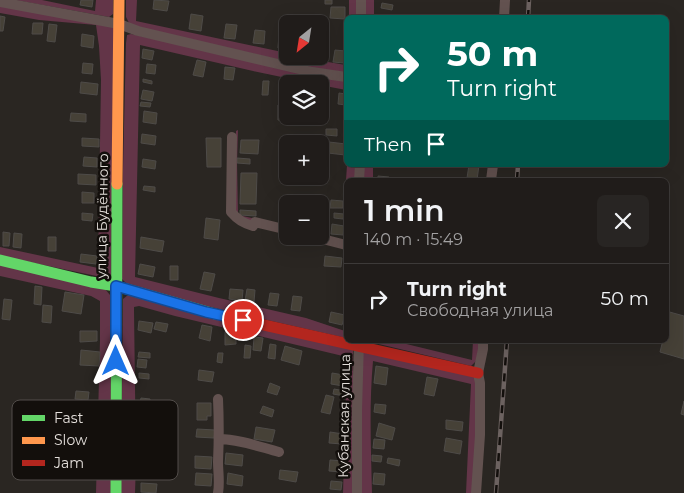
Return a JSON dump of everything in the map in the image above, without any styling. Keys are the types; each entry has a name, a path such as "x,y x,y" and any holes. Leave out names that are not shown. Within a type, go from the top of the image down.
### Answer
{"street":[{"name":"улица Будённого","path":"116,400 119,0"},
{"path":"361,0 361,15"},
{"path":"504,15 505,0"},
{"path":"0,2 119,24 138,31 312,72 344,77"},
{"path":"232,137 231,212 241,222 252,226 255,222 279,228"},
{"path":"329,241 344,244"},
{"path":"0,260 91,282 116,286 206,312 344,340"},
{"path":"359,343 478,373"},
{"name":"Кубанская улица","path":"357,493 359,343"},
{"path":"476,493 480,434 480,382 478,373 483,343"},
{"path":"218,399 218,493"},
{"path":"219,439 246,443 279,452"},
{"name":"улица Будённого","path":"116,480 116,493"}],"shaded area":[{"path":"15,0 42,0 95,11 96,0 113,0 113,14 109,17"},
{"path":"126,0 137,0 136,21 279,51 279,60 130,25 126,17"},
{"path":"349,0 358,0 357,15 349,15"},
{"path":"365,0 374,0 374,15 365,15"},
{"path":"0,6 114,25 111,279 0,256 0,247 98,268 101,80 96,25 39,20 0,13"},
{"path":"131,34 319,75 279,76 140,45 135,277 306,318 344,331 344,338 202,305 127,284 122,279 127,35"},
{"path":"329,62 344,65 344,72 331,72 301,65 329,65"},
{"path":"329,77 344,81 344,90 329,87"},
{"path":"238,130 238,215 279,224 279,228 243,219 237,215 234,208 236,131"},
{"path":"347,167 357,167 357,178 346,178"},
{"path":"363,167 373,167 373,178 363,178"},
{"path":"0,265 105,289 110,295 111,400 98,400 100,301 91,296 0,276"},
{"path":"128,295 353,349 353,493 343,493 347,357 139,306 134,307 135,400 122,400 123,299"},
{"path":"375,343 402,343 472,360 473,343 480,343 477,360 471,366"},
{"path":"362,349 474,376 478,385 473,493 466,493 471,384 373,361 371,410 372,493 361,493"},
{"path":"96,480 112,480 112,493 96,493"},
{"path":"121,480 135,480 135,493 121,493"}],"building":[{"path":"81,0 93,0 92,7 80,5"},
{"path":"154,0 169,1 167,11 153,9"},
{"path":"325,0 332,0 332,4 325,4"},
{"path":"382,3 393,5 392,10 381,8"},
{"path":"331,7 345,7 344,19 330,18"},
{"path":"191,14 203,16 201,31 189,29"},
{"path":"0,16 5,17 3,31 0,31"},
{"path":"33,23 43,23 42,34 32,34"},
{"path":"49,24 57,25 55,42 47,41"},
{"path":"226,24 237,25 235,39 224,38"},
{"path":"255,30 265,31 264,44 253,43"},
{"path":"82,34 94,36 93,48 81,46"},
{"path":"143,49 154,51 152,60 142,58"},
{"path":"335,50 344,51 344,63 333,62"},
{"path":"197,60 206,62 203,77 193,75"},
{"path":"83,63 93,64 92,74 82,73"},
{"path":"147,64 156,65 155,74 146,73"},
{"path":"225,67 235,68 233,80 224,79"},
{"path":"143,79 152,81 152,84 143,82"},
{"path":"263,81 269,81 268,95 262,95"},
{"path":"81,82 98,84 97,95 80,93"},
{"path":"143,90 154,92 152,101 141,99"},
{"path":"339,93 344,94 344,105 338,104"},
{"path":"141,102 151,103 150,107 140,106"},
{"path":"144,111 157,113 156,124 143,122"},
{"path":"71,113 86,114 86,122 70,121"},
{"path":"326,129 337,129 337,136 326,135"},
{"path":"142,134 156,136 155,145 141,143"},
{"path":"82,138 99,139 99,147 82,146"},
{"path":"206,138 221,138 221,167 207,167"},
{"path":"241,140 259,140 258,154 240,153"},
{"path":"329,142 344,144 344,155 329,153"},
{"path":"84,157 97,158 97,167 83,166"},
{"path":"237,158 250,159 250,164 237,163"},
{"path":"143,159 156,161 155,169 142,167"},
{"path":"469,167 479,167 477,178 467,178"},
{"path":"241,173 257,173 256,204 240,204"},
{"path":"78,174 96,175 96,185 78,184"},
{"path":"378,176 389,177 389,178 378,178"},
{"path":"144,186 155,187 155,192 143,190"},
{"path":"82,192 94,193 94,203 82,203"},
{"path":"331,200 343,201 343,208 330,208"},
{"path":"240,210 256,211 256,216 240,215"},
{"path":"82,213 93,214 92,221 82,220"},
{"path":"334,213 344,214 343,219 334,218"},
{"path":"206,218 220,220 218,240 204,238"},
{"path":"332,224 344,226 343,235 331,234"},
{"path":"3,232 10,233 9,246 3,246"},
{"path":"14,233 22,234 21,248 13,247"},
{"path":"48,237 56,237 56,251 48,251"},
{"path":"141,237 164,241 162,252 140,248"},
{"path":"81,254 97,256 96,264 80,262"},
{"path":"325,256 342,258 341,267 324,266"},
{"path":"140,264 155,267 153,277 138,274"},
{"path":"170,266 178,266 178,280 170,280"},
{"path":"204,272 215,274 211,291 200,289"},
{"path":"35,286 42,287 41,305 34,304"},
{"path":"230,289 243,290 242,301 229,299"},
{"path":"247,289 255,290 254,302 245,301"},
{"path":"65,292 84,295 81,314 62,311"},
{"path":"270,293 279,294 277,306 268,305"},
{"path":"293,296 302,297 300,311 291,310"},
{"path":"4,299 12,300 10,320 2,319"},
{"path":"43,305 52,306 51,323 42,322"},
{"path":"331,312 344,315 342,325 329,322"},
{"path":"669,312 684,316 684,359 660,352 662,343 669,343"},
{"path":"139,321 153,323 151,333 138,330"},
{"path":"156,322 168,324 166,332 154,329"},
{"path":"202,325 212,327 210,341 199,338"},
{"path":"80,331 97,331 97,341 80,342"},
{"path":"236,331 236,344 225,345 225,332"},
{"path":"254,337 263,338 261,351 253,350"},
{"path":"270,344 276,345 275,359 268,358"},
{"path":"245,345 251,346 250,358 244,358"},
{"path":"285,346 302,351 299,365 281,360"},
{"path":"81,350 100,352 99,366 80,365"},
{"path":"139,352 150,353 150,358 138,357"},
{"path":"218,353 223,353 222,363 217,362"},
{"path":"138,359 147,360 146,368 137,367"},
{"path":"376,366 388,368 386,385 374,383"},
{"path":"199,370 214,372 212,382 198,380"},
{"path":"139,373 149,374 149,379 139,378"},
{"path":"332,373 344,375 343,386 331,384"},
{"path":"427,377 438,379 434,396 424,394"},
{"path":"270,383 280,387 277,395 267,392"},
{"path":"334,389 345,391 344,396 333,394"},
{"path":"76,391 89,392 88,400 75,399"},
{"path":"326,395 334,397 330,414 321,412"},
{"path":"684,401 684,415 681,414"},
{"path":"197,403 211,403 211,416 207,416 207,420 197,420"},
{"path":"375,404 386,405 385,414 374,412"},
{"path":"263,406 274,410 272,417 260,413"},
{"path":"446,420 463,422 462,431 446,429"},
{"path":"379,423 395,428 392,440 376,436"},
{"path":"256,427 275,430 272,442 254,439"},
{"path":"197,429 215,430 214,438 196,437"},
{"path":"330,432 343,434 342,444 329,443"},
{"path":"446,438 462,441 460,454 444,451"},
{"path":"374,439 385,440 384,449 373,448"},
{"path":"226,453 243,455 242,466 225,464"},
{"path":"372,455 382,456 381,462 372,461"},
{"path":"195,456 212,457 211,469 195,468"},
{"path":"388,458 400,460 399,466 387,463"},
{"path":"330,460 343,461 342,472 329,471"},
{"path":"280,470 298,472 296,482 279,479"},
{"path":"196,473 212,474 211,486 195,485"},
{"path":"228,473 243,476 242,486 227,484"},
{"path":"374,473 385,474 384,485 373,484"},
{"path":"331,481 342,482 341,490 330,489"},
{"path":"141,483 157,484 156,493 141,492"}],"railway":[{"path":"528,15 529,0"},
{"path":"517,178 518,167"},
{"path":"496,493 507,343"}],"traffic: fast":[{"path":"116,400 117,184"},
{"path":"0,260 91,282 116,286 215,314"},
{"path":"116,480 116,493"}],"traffic: slow":[{"path":"117,184 119,0"}],"traffic: jam":[{"path":"215,314 344,343"},
{"path":"344,343 478,373"}],"route":[{"path":"116,361 116,286 206,312 243,320"}]}
